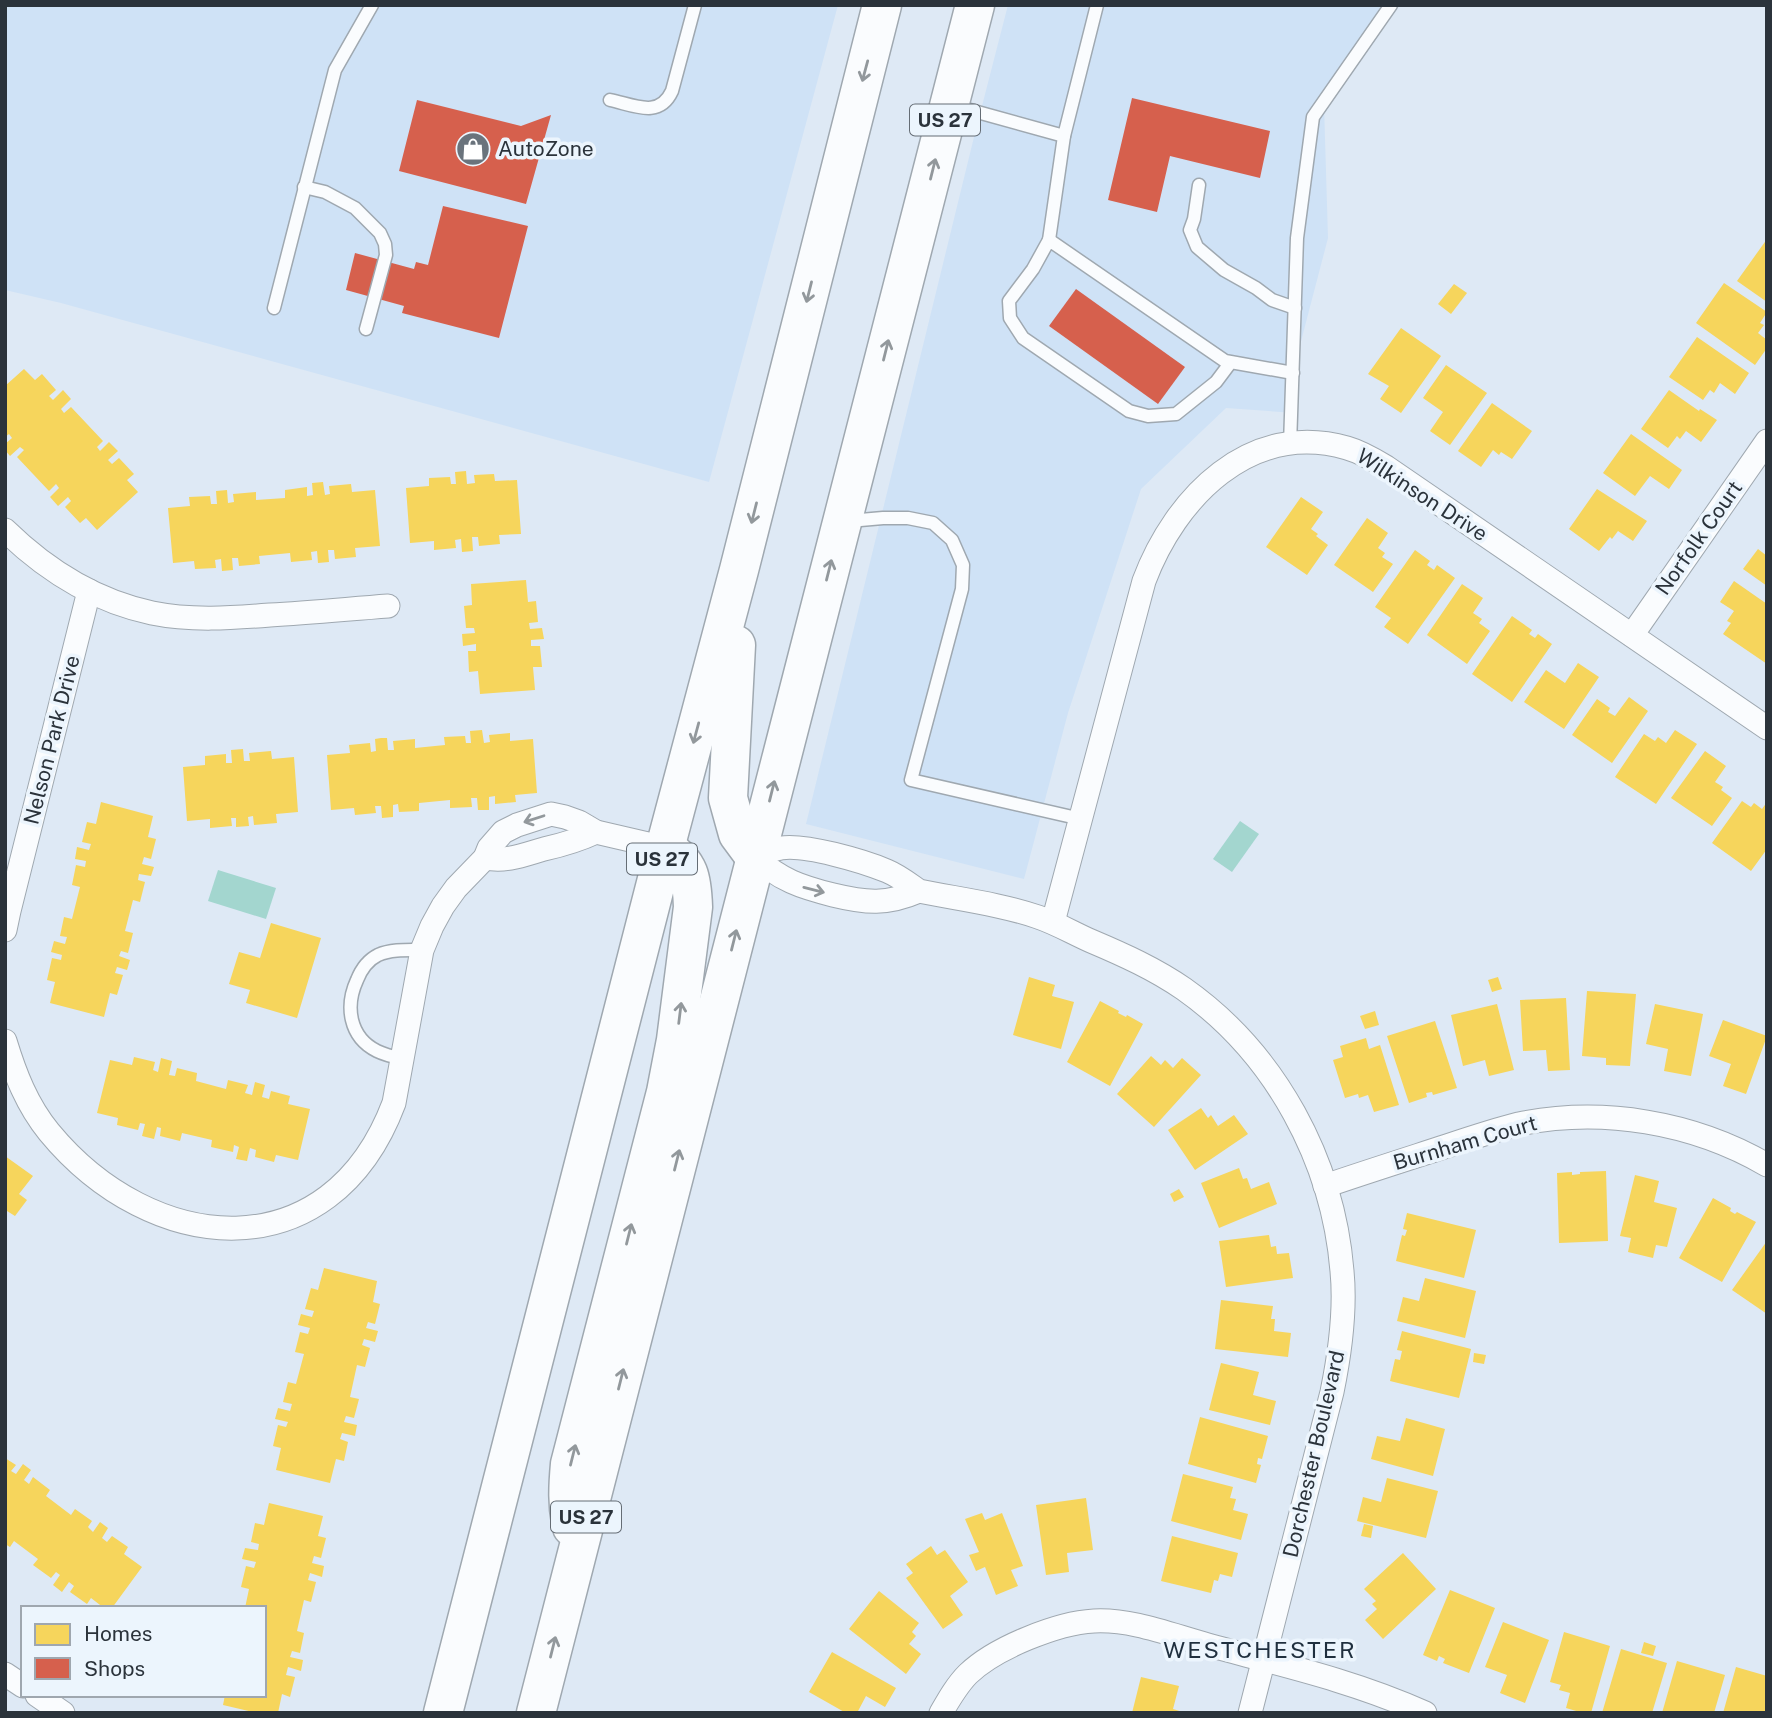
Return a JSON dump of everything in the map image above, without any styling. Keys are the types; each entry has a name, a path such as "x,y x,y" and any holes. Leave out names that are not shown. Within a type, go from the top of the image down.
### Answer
{"highway":[{"name":"US 27","path":"443,1713 739,570 882,5"},
{"name":"US 27","path":"536,1713 975,5"},
{"path":"739,570 728,798 737,834 755,857"},
{"path":"579,1545 568,1510 570,1464 672,1066 693,907 690,876 685,865 665,848"}],"street":[{"name":"Norfolk Court","path":"1632,635 1767,441"},
{"name":"Wilkinson Drive","path":"1053,922 1144,582 1158,548 1189,503 1214,477 1251,455 1275,447 1320,443 1361,453 1374,460 1767,728"},
{"path":"5,530 34,555 89,591 120,604 154,613 202,618 249,617 388,606"},
{"name":"Nelson Park Drive","path":"5,930 89,591"},
{"path":"5,1041 22,1090 34,1111 48,1130 101,1182 147,1209 198,1226 225,1229 268,1224 310,1208 346,1181 361,1166 386,1126 403,1059 422,950 443,906 485,858 503,832 551,814 565,817 596,832 665,848"},
{"path":"485,858 517,858 596,832"},
{"name":"Dorchester Boulevard","path":"755,857 769,850 782,848 812,850 888,872 919,891 1025,913 1053,922 1079,936 1131,957 1203,1003 1235,1032 1263,1065 1293,1110 1306,1134 1336,1225 1342,1272 1342,1319 1337,1368 1329,1405 1250,1713"},
{"path":"755,857 791,883 859,901 889,901 919,891"},
{"name":"Burnham Court","path":"1325,1186 1503,1128 1572,1118 1627,1119 1667,1126 1707,1138 1767,1165"},
{"path":"942,1713 952,1693 969,1673 990,1657 1027,1638 1060,1627 1094,1621 1128,1623 1345,1681 1425,1713"},
{"path":"5,1674 21,1684"},
{"path":"40,1697 64,1713"}],"lane":[{"path":"274,308 335,70 372,5"},
{"path":"610,100 646,108 654,108 665,102 672,91 695,5"},
{"path":"1097,5 1065,136 1049,240 1033,269 1009,301 1010,318 1023,338 1129,411 1148,416 1175,414 1216,382 1231,362"},
{"path":"1290,444 1297,238 1312,117 1391,5"},
{"path":"949,105 1065,136"},
{"path":"1199,185 1190,230 1197,247 1224,270 1272,300 1294,308"},
{"path":"304,187 325,192 355,208 380,233 385,244 386,255 366,329"},
{"path":"1049,240 1225,361 1293,373"},
{"path":"842,522 908,517 933,523 952,540 963,565 962,589 911,780 1081,819"},
{"path":"403,1059 374,1050 365,1043 350,1015 351,994 360,973 377,955 401,950 422,950"}],"shaded area":[{"path":"5,5 838,5 709,482 61,303 5,290"},
{"path":"1008,5 1400,5 1324,105 1328,238 1299,349 1295,413 1226,408 1141,489 1068,713 1024,879 806,824"},
{"path":"1240,821 1259,834 1232,872 1213,859"},
{"path":"218,870 276,888 266,919 208,901"}],"building: Homes":[{"path":"1767,239 1767,302 1737,281"},
{"path":"1724,283 1767,312 1760,323 1764,325 1758,333 1767,340 1767,348 1755,365 1696,323"},
{"path":"1454,284 1467,293 1451,314 1438,304"},
{"path":"1401,328 1441,356 1401,413 1380,399 1389,386 1368,374"},
{"path":"1697,337 1749,373 1735,394 1720,383 1714,393 1710,390 1703,400 1669,377"},
{"path":"1446,365 1487,393 1450,445 1430,431 1443,412 1423,398"},
{"path":"24,369 35,380 42,374 56,390 49,396 53,400 63,390 71,399 61,409 64,413 71,407 103,441 97,447 100,451 109,442 118,451 108,460 112,464 119,458 134,474 127,480 138,492 97,530 86,518 80,523 65,507 71,501 68,497 58,506 50,497 59,488 56,484 49,491 17,457 24,450 20,447 10,456 5,450 5,444 12,438 9,434 5,437 5,386"},
{"path":"1669,390 1717,420 1701,442 1686,431 1680,439 1677,436 1668,448 1641,429"},
{"path":"1492,403 1532,431 1512,459 1493,450 1481,467 1458,451"},
{"path":"1631,434 1682,470 1669,489 1650,476 1635,496 1603,473"},
{"path":"466,471 467,484 475,483 474,475 494,474 495,481 517,480 521,534 499,535 500,544 479,546 478,537 472,537 473,551 462,552 461,539 455,540 456,548 434,550 434,541 410,543 406,488 429,486 429,478 450,477 451,484 456,484 455,472"},
{"path":"323,482 325,495 330,494 329,486 351,484 352,492 375,490 380,546 355,548 356,557 335,559 334,550 328,550 329,562 318,563 317,551 311,552 312,560 291,562 290,553 259,556 260,564 239,566 238,558 232,558 233,570 222,571 221,559 215,560 216,568 195,569 194,561 173,563 168,508 190,506 189,497 210,496 211,504 217,504 216,491 227,490 228,503 234,502 233,494 256,492 256,500 285,498 285,490 307,487 307,496 313,495 312,483"},
{"path":"1597,489 1647,521 1633,541 1618,531 1599,551 1569,529"},
{"path":"1301,497 1323,512 1311,529 1328,545 1307,575 1266,547"},
{"path":"1367,518 1388,533 1378,548 1385,553 1382,557 1393,564 1373,592 1334,565"},
{"path":"1758,549 1767,556 1767,586 1743,569"},
{"path":"1415,550 1430,561 1427,565 1434,570 1437,565 1455,578 1408,644 1384,627 1391,618 1375,607"},
{"path":"526,580 528,602 536,601 538,622 529,623 530,629 542,628 544,639 531,640 531,646 540,646 542,667 533,667 535,690 480,694 478,671 469,672 468,651 476,651 476,644 463,646 462,634 475,633 474,628 466,628 464,606 472,605 471,584"},
{"path":"1734,581 1767,604 1767,664 1723,634 1731,623 1727,621 1734,611 1720,602"},
{"path":"1462,584 1483,598 1473,613 1482,619 1479,623 1490,631 1467,664 1427,635"},
{"path":"1512,616 1532,630 1529,634 1535,638 1538,634 1552,644 1512,702 1472,674"},
{"path":"1578,663 1599,677 1564,729 1524,702 1546,670 1565,683"},
{"path":"1629,697 1648,711 1612,763 1572,735 1597,699 1610,708 1608,712 1615,716"},
{"path":"482,730 484,743 490,742 489,735 510,733 510,741 533,739 537,793 515,795 516,802 495,804 495,796 489,797 489,810 478,810 477,798 471,798 472,807 450,808 450,800 419,803 419,811 399,812 398,804 393,805 393,817 382,818 381,806 375,806 376,813 355,815 354,808 331,810 327,755 350,753 349,745 370,743 371,752 376,751 375,739 381,738 387,738 388,750 394,750 393,741 415,739 415,748 445,745 444,737 465,736 466,743 471,743 470,731"},
{"path":"1675,730 1697,744 1656,804 1615,777 1644,734 1655,741 1658,737 1666,743"},
{"path":"243,749 244,761 250,761 249,753 271,751 272,759 294,757 298,812 276,814 277,823 254,825 253,816 248,817 249,826 236,827 236,818 231,818 232,826 210,828 210,819 187,821 183,767 205,765 205,756 226,754 226,763 232,763 231,750"},
{"path":"1705,751 1726,766 1715,782 1732,798 1712,826 1671,798"},
{"path":"1742,801 1751,807 1754,803 1762,809 1767,802 1767,849 1751,871 1712,843"},
{"path":"101,802 153,816 148,837 156,839 151,859 144,857 142,864 154,867 151,876 139,874 138,880 145,882 140,902 133,900 125,931 133,933 128,953 121,951 119,956 130,960 127,970 117,967 115,973 123,975 117,995 110,993 104,1017 50,1003 55,982 47,980 52,958 61,960 62,955 51,952 54,941 65,944 67,937 60,936 64,917 72,919 80,887 72,885 76,865 85,867 86,861 75,859 77,847 89,850 91,844 82,842 87,822 96,824"},
{"path":"271,923 321,938 297,1018 246,1003 250,990 229,984 239,952 260,958"},
{"path":"1029,977 1055,985 1052,996 1074,1002 1061,1049 1013,1035"},
{"path":"1498,977 1502,989 1492,992 1488,980"},
{"path":"1587,991 1636,994 1630,1066 1606,1065 1606,1058 1582,1056"},
{"path":"1566,998 1570,1070 1548,1071 1546,1050 1523,1051 1520,1000"},
{"path":"1100,1001 1143,1024 1110,1086 1067,1062"},
{"path":"1497,1004 1514,1070 1489,1076 1485,1060 1463,1066 1451,1015"},
{"path":"1655,1004 1703,1014 1691,1076 1664,1071 1668,1049 1646,1044"},
{"path":"1375,1011 1379,1025 1365,1029 1360,1016"},
{"path":"1723,1020 1767,1036 1746,1094 1723,1086 1731,1064 1709,1056"},
{"path":"1435,1021 1457,1088 1433,1095 1432,1092 1426,1093 1427,1097 1409,1103 1387,1036"},
{"path":"1366,1038 1369,1049 1380,1045 1399,1105 1374,1112 1368,1095 1359,1098 1358,1094 1345,1098 1333,1060 1343,1057 1340,1046"},
{"path":"1151,1056 1161,1065 1165,1060 1173,1068 1182,1058 1201,1075 1154,1127 1117,1094"},
{"path":"134,1057 155,1062 153,1070 158,1072 161,1058 172,1061 169,1075 175,1076 177,1068 197,1073 196,1081 226,1089 228,1080 248,1085 245,1093 252,1095 255,1082 265,1085 262,1097 269,1099 271,1091 290,1096 288,1104 310,1109 298,1160 276,1155 274,1162 255,1157 256,1150 250,1148 247,1161 236,1159 239,1147 234,1145 233,1152 211,1147 212,1140 182,1133 180,1141 160,1136 161,1128 157,1127 154,1139 142,1136 145,1124 140,1123 138,1130 117,1125 118,1118 97,1113 110,1060 132,1065"},
{"path":"1201,1108 1208,1118 1211,1115 1218,1126 1234,1115 1248,1134 1195,1170 1168,1130"},
{"path":"5,1156 33,1176 19,1194 27,1200 15,1216 7,1211 5,1214"},
{"path":"1239,1168 1251,1189 1269,1182 1277,1204 1219,1228 1201,1183"},
{"path":"1606,1171 1608,1241 1559,1243 1557,1173 1572,1172 1572,1175"},
{"path":"1635,1175 1659,1181 1654,1202 1677,1208 1667,1247 1656,1245 1653,1258 1628,1252 1631,1238 1620,1236"},
{"path":"1179,1189 1184,1197 1174,1202 1170,1194"},
{"path":"1713,1198 1731,1208 1730,1211 1735,1214 1737,1212 1756,1222 1722,1282 1679,1258"},
{"path":"1407,1213 1476,1230 1464,1278 1396,1261 1402,1235 1405,1236 1407,1230 1403,1229"},
{"path":"1269,1235 1271,1247 1276,1246 1277,1254 1289,1253 1293,1278 1226,1287 1219,1241"},
{"path":"1767,1241 1767,1314 1732,1290"},
{"path":"324,1268 377,1281 373,1302 380,1304 375,1324 368,1322 366,1328 378,1331 375,1342 364,1339 362,1345 370,1348 365,1367 357,1365 350,1397 359,1399 354,1418 346,1416 344,1422 357,1425 355,1436 342,1433 340,1439 348,1442 344,1461 336,1459 330,1483 276,1470 281,1448 273,1446 278,1425 286,1427 288,1422 275,1419 278,1408 290,1411 292,1404 283,1402 288,1382 296,1384 304,1354 295,1352 300,1332 308,1334 310,1328 298,1325 301,1314 312,1317 314,1311 305,1309 311,1288 318,1290"},
{"path":"1425,1278 1476,1291 1465,1338 1397,1321 1403,1297 1419,1301"},
{"path":"1221,1300 1273,1306 1271,1319 1275,1319 1274,1331 1291,1333 1288,1357 1215,1349"},
{"path":"1402,1331 1471,1349 1459,1398 1390,1381 1395,1359 1400,1360 1402,1351 1397,1350"},
{"path":"1474,1353 1486,1355 1484,1364 1473,1362"},
{"path":"1221,1363 1259,1372 1253,1395 1276,1401 1270,1425 1209,1410"},
{"path":"1200,1417 1268,1436 1262,1459 1258,1458 1257,1464 1261,1465 1256,1483 1188,1464"},
{"path":"1406,1418 1445,1429 1433,1476 1371,1459 1377,1436 1400,1441"},
{"path":"5,1458 16,1465 11,1471 16,1474 23,1464 31,1470 24,1480 29,1484 33,1477 50,1490 46,1496 71,1515 75,1509 92,1521 88,1527 93,1532 100,1522 108,1528 102,1538 107,1542 112,1536 128,1547 124,1554 142,1567 113,1606 101,1606 91,1598 87,1604 70,1592 74,1586 69,1582 62,1592 53,1585 60,1575 56,1572 51,1578 33,1565 38,1559 14,1541 10,1547 5,1544"},
{"path":"1183,1474 1233,1487 1230,1498 1236,1499 1233,1510 1248,1514 1241,1540 1171,1521"},
{"path":"1387,1478 1438,1491 1426,1538 1357,1521 1363,1497 1381,1502"},
{"path":"1086,1498 1093,1550 1067,1553 1069,1572 1046,1575 1036,1505"},
{"path":"269,1503 323,1516 318,1536 326,1538 321,1558 314,1556 312,1563 324,1566 322,1577 310,1573 308,1580 316,1582 311,1602 304,1600 297,1631 304,1633 300,1653 292,1651 290,1657 303,1660 301,1671 288,1667 286,1675 295,1677 290,1697 282,1694 278,1713 257,1713 223,1705 225,1697 266,1697 266,1606 245,1606 249,1589 241,1587 246,1566 254,1568 256,1562 242,1559 245,1548 258,1550 259,1544 251,1542 255,1523 264,1525"},
{"path":"982,1513 985,1520 1002,1513 1023,1566 1011,1570 1018,1586 996,1595 985,1567 976,1571 969,1555 979,1552 965,1519"},
{"path":"1364,1524 1373,1526 1371,1538 1361,1536"},
{"path":"1172,1536 1238,1553 1232,1577 1220,1574 1218,1581 1214,1580 1211,1593 1161,1581"},
{"path":"931,1546 937,1555 945,1550 968,1582 950,1596 963,1615 943,1629 906,1578 913,1573 906,1564"},
{"path":"1403,1553 1436,1589 1383,1639 1365,1620 1377,1609 1372,1604 1376,1601 1364,1589"},
{"path":"1450,1590 1495,1608 1469,1673 1443,1663 1445,1659 1439,1656 1437,1661 1423,1655"},
{"path":"879,1591 919,1623 912,1632 916,1636 909,1644 921,1654 906,1674 849,1629"},
{"path":"1503,1622 1549,1640 1525,1703 1500,1693 1507,1675 1485,1667"},
{"path":"1564,1632 1610,1646 1591,1713 1566,1708 1570,1693 1559,1690 1561,1685 1550,1682"},
{"path":"1644,1642 1656,1646 1653,1656 1641,1653"},
{"path":"1621,1649 1667,1663 1652,1713 1602,1713"},
{"path":"832,1652 896,1688 885,1707 866,1696 857,1713 846,1713 809,1692"},
{"path":"1677,1661 1725,1675 1714,1713 1662,1713"},
{"path":"1736,1667 1767,1676 1767,1713 1723,1713"},
{"path":"1141,1677 1179,1686 1173,1709 1186,1713 1132,1713"}],"building: Shops":[{"path":"1132,98 1270,131 1260,178 1170,156 1157,212 1108,200"},
{"name":"AutoZone","path":"417,100 521,126 551,115 526,204 399,171"},
{"path":"443,206 528,226 499,338 402,313 404,306 346,290 355,253 414,269 416,262 428,265"},
{"path":"1076,289 1185,367 1158,404 1049,326"}],"place":[{"name":"AutoZone","path":"473,149"}],"district":[{"name":"WESTCHESTER","path":"1260,1650"}]}
